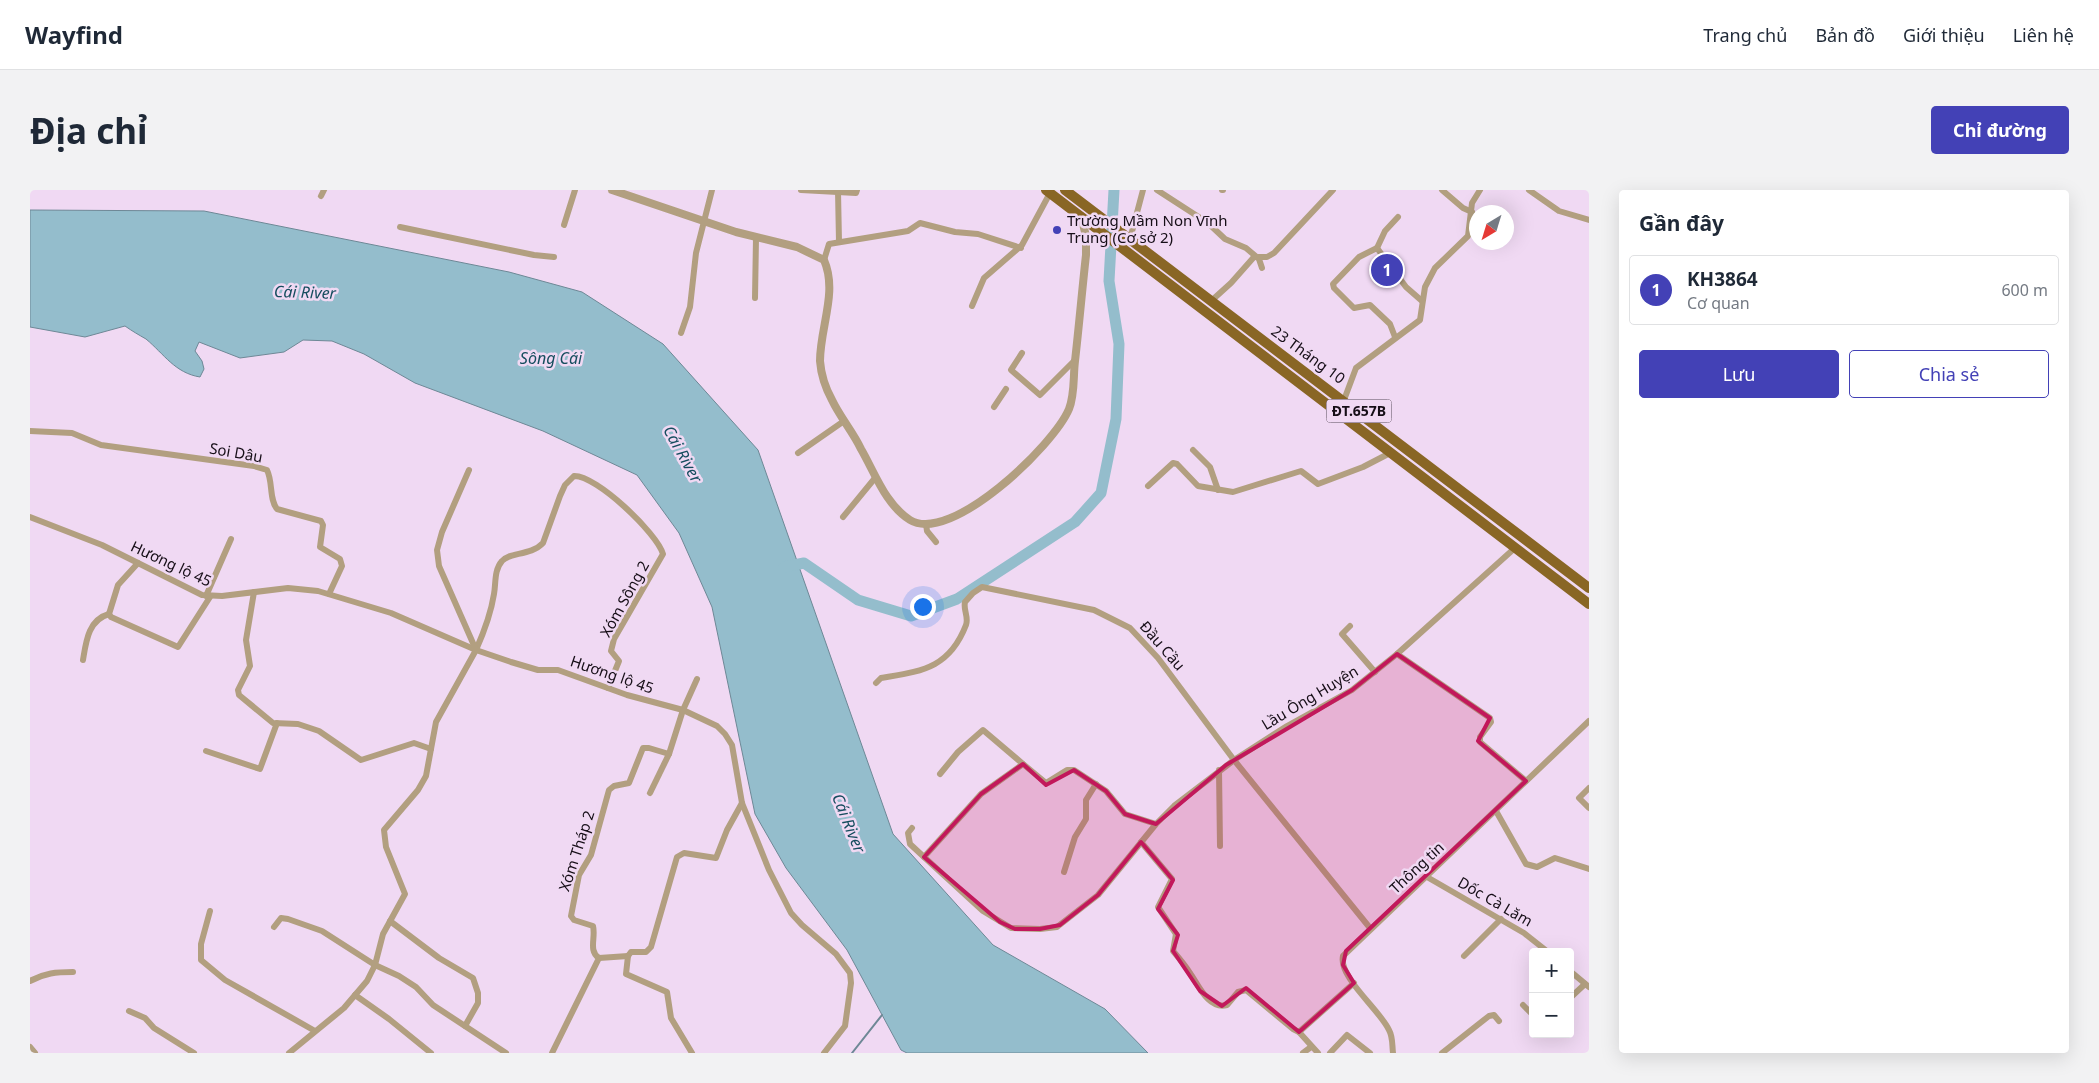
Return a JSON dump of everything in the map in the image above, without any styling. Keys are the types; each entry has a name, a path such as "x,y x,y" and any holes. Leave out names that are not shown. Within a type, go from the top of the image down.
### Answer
{"main road":[{"name":"ĐT.657B","path":"1065,190 1129,238"},
{"name":"ĐT.657B","path":"1049,191 1083,218"},
{"name":"23 Tháng 10","path":"1083,218 1589,604"},
{"name":"23 Tháng 10","path":"1129,238 1210,302 1344,400 1589,588"},
{"path":"1337,410 1344,400"}],"street":[{"path":"564,225 575,190"},
{"path":"612,190 756,238 797,247 824,260"},
{"path":"681,333 690,307 695,259 712,190"},
{"path":"801,190 856,193 857,190"},
{"path":"1129,238 1143,190"},
{"path":"1157,190 1208,223 1225,239 1244,247 1256,255 1267,257 1333,190"},
{"path":"1442,190 1469,210"},
{"path":"1473,205 1474,197 1480,190"},
{"path":"1529,190 1559,211 1589,220"},
{"path":"838,191 839,242"},
{"path":"972,306 984,278 1021,248 1049,191"},
{"path":"1395,337 1390,324 1370,305 1354,308 1334,288 1337,280 1359,257 1377,248 1386,231 1398,217"},
{"path":"1021,248 978,234 955,232 920,223 908,231 839,242 827,248 824,260 829,273 830,289 821,350 821,368 832,400 875,478 887,496 904,514 916,523 926,524 942,521 962,512 996,489 1028,461 1068,410 1074,384 1075,360 1079,341 1086,245 1083,218"},
{"path":"400,227 516,252 554,257"},
{"path":"1344,400 1356,368 1420,320 1425,287 1435,268 1468,236 1469,230"},
{"path":"755,298 756,238"},
{"path":"1377,248 1406,287 1422,301"},
{"path":"1256,255 1262,268"},
{"path":"1210,302 1256,255"},
{"path":"1022,354 1011,370 1040,395 1075,360"},
{"path":"994,407 1006,389"},
{"path":"798,453 844,421"},
{"name":"Soi Dâu","path":"30,431 72,433 101,445 254,466 267,470 271,479 274,504 277,508 321,521 323,525 320,547 340,559 342,566 330,594"},
{"path":"1192,450 1213,472 1218,490"},
{"path":"1148,486 1173,463 1198,486 1218,490 1239,491 1302,472 1316,483 1320,483 1363,467 1392,452"},
{"path":"292,1051 344,1008 367,981 375,965 383,934 405,894 386,847 384,830 418,790 426,776 441,710 476,650 439,566 438,550 442,532 469,470"},
{"name":"Xóm Sông 2","path":"476,650 489,616 496,573 500,562 505,558 537,549 544,543 565,486 574,476 580,476 594,483 624,507 657,540 663,554 633,603 614,639 611,651 619,661 608,688"},
{"path":"843,516 875,478"},
{"name":"Hương lộ 45","path":"30,518 102,545 168,579 208,596 296,588 330,594 391,613 476,650 538,670 558,670 608,688 683,710 717,726 729,739 734,751 742,803 769,870 794,917 831,949 850,973 851,983 845,1026 824,1053"},
{"path":"926,524 927,532 936,542"},
{"path":"109,614 111,617 178,647 208,596 231,539"},
{"name":"Lầu Ông Huyện","path":"912,828 908,833 909,842 983,911 1015,929 1040,929 1057,926 1098,895 1156,824 1174,806 1234,760 1304,716 1346,694 1376,672 1516,547"},
{"path":"83,660 89,631 95,622 109,614 118,585 138,563"},
{"name":"Đầu Cầu","path":"876,683 881,678 934,666 947,656 966,624 965,602 982,587 1094,610 1126,625 1140,637 1234,760 1370,928"},
{"path":"254,592 246,640 250,666 238,690 239,695 254,709 277,723 298,724 319,731 361,760 414,744 431,749"},
{"path":"1350,626 1342,634 1376,672"},
{"path":"1397,654 1490,718 1491,722 1480,738 1480,742 1526,781"},
{"path":"650,794 670,754 683,710 698,679"},
{"name":"Thông tin","path":"1393,1053 1392,1036 1387,1026 1354,983 1343,965 1343,956 1370,928 1496,811 1589,721"},
{"path":"206,751 260,770 277,723"},
{"path":"940,774 958,752 983,730 1046,783 1070,770 1077,771 1109,794 1125,814 1156,824"},
{"name":"Xóm Tháp 2","path":"599,958 594,955 593,950 594,926 574,920 571,916 579,875 591,854 610,788 629,783 643,748 670,754"},
{"path":"924,857 982,794 1023,764"},
{"path":"1219,770 1220,846"},
{"path":"1064,872 1075,837 1086,819 1086,800 1096,784"},
{"path":"1589,788 1579,798 1589,808"},
{"path":"692,1053 671,1018 667,992 626,974 628,956 631,952 646,952 651,947 677,857 684,853 716,858 727,830 742,803"},
{"path":"1496,811 1526,864 1537,866 1555,858 1589,869"},
{"path":"1141,842 1172,879 1158,909 1176,934 1173,951 1190,972 1200,991 1215,1004 1222,1006 1229,1004 1238,992 1246,990 1299,1032 1318,1053"},
{"name":"Dốc Cà Lăm","path":"1427,876 1529,936 1543,948"},
{"path":"210,911 201,944 201,960 225,980 315,1031"},
{"path":"274,927 281,918 322,931 375,965 389,971 416,988 433,1005 506,1053"},
{"path":"1464,956 1500,920"},
{"path":"390,921 440,958 473,978 478,993 478,1003 465,1026"},
{"path":"552,1053 599,958 628,956"},
{"path":"30,981 58,970 73,972"},
{"path":"1574,974 1587,985 1574,995"},
{"path":"1299,1032 1354,983"},
{"path":"355,995 389,1019 431,1053"},
{"path":"1523,1005 1529,1011"},
{"path":"129,1011 145,1018 154,1028 194,1053"},
{"path":"1442,1053 1489,1016 1493,1015 1499,1021"},
{"path":"1330,1053 1347,1035 1370,1053"},
{"path":"30,1047 35,1053"},
{"path":"1303,1053 1311,1047"},
{"path":"292,1051 302,1053"}],"highlighted area":[{"path":"1397,654 1490,718 1478,741 1526,781 1346,951 1343,965 1354,983 1299,1032 1246,988 1222,1006 1200,991 1173,951 1178,935 1158,909 1173,880 1141,842 1098,895 1060,925 1040,929 1015,929 1000,922 924,857 981,794 1023,764 1046,785 1074,770 1106,791 1125,814 1156,824 1226,765 1352,690"}],"water":[{"name":"Sông Cái","path":"30,210 204,211 509,272 582,292 663,344 758,450 893,834 993,945 1105,1009 1148,1053 907,1053 901,1050 847,950 786,868 755,814 712,607 679,533 637,475 543,431 415,383 364,354 332,341 303,340 284,352 240,358 199,342 195,351 202,361 204,369 200,377 191,375 177,367 146,339 125,326 85,337 30,327"}],"waterway":[{"path":"784,567 804,563 858,600 911,616 957,599 1075,522 1101,493 1116,419 1119,344 1109,281 1114,190"},
{"path":"852,1053 882,1015"}],"place":[{"name":"Trường Mầm Non Vĩnh Trung (Cơ sở 2)","path":"1057,230"},
{"name":"KH3864","path":"1387,270"}],"water label":[{"name":"Cái River","path":"305,292"},
{"name":"Cái River","path":"683,454"},
{"name":"Cái River","path":"849,823"}]}
